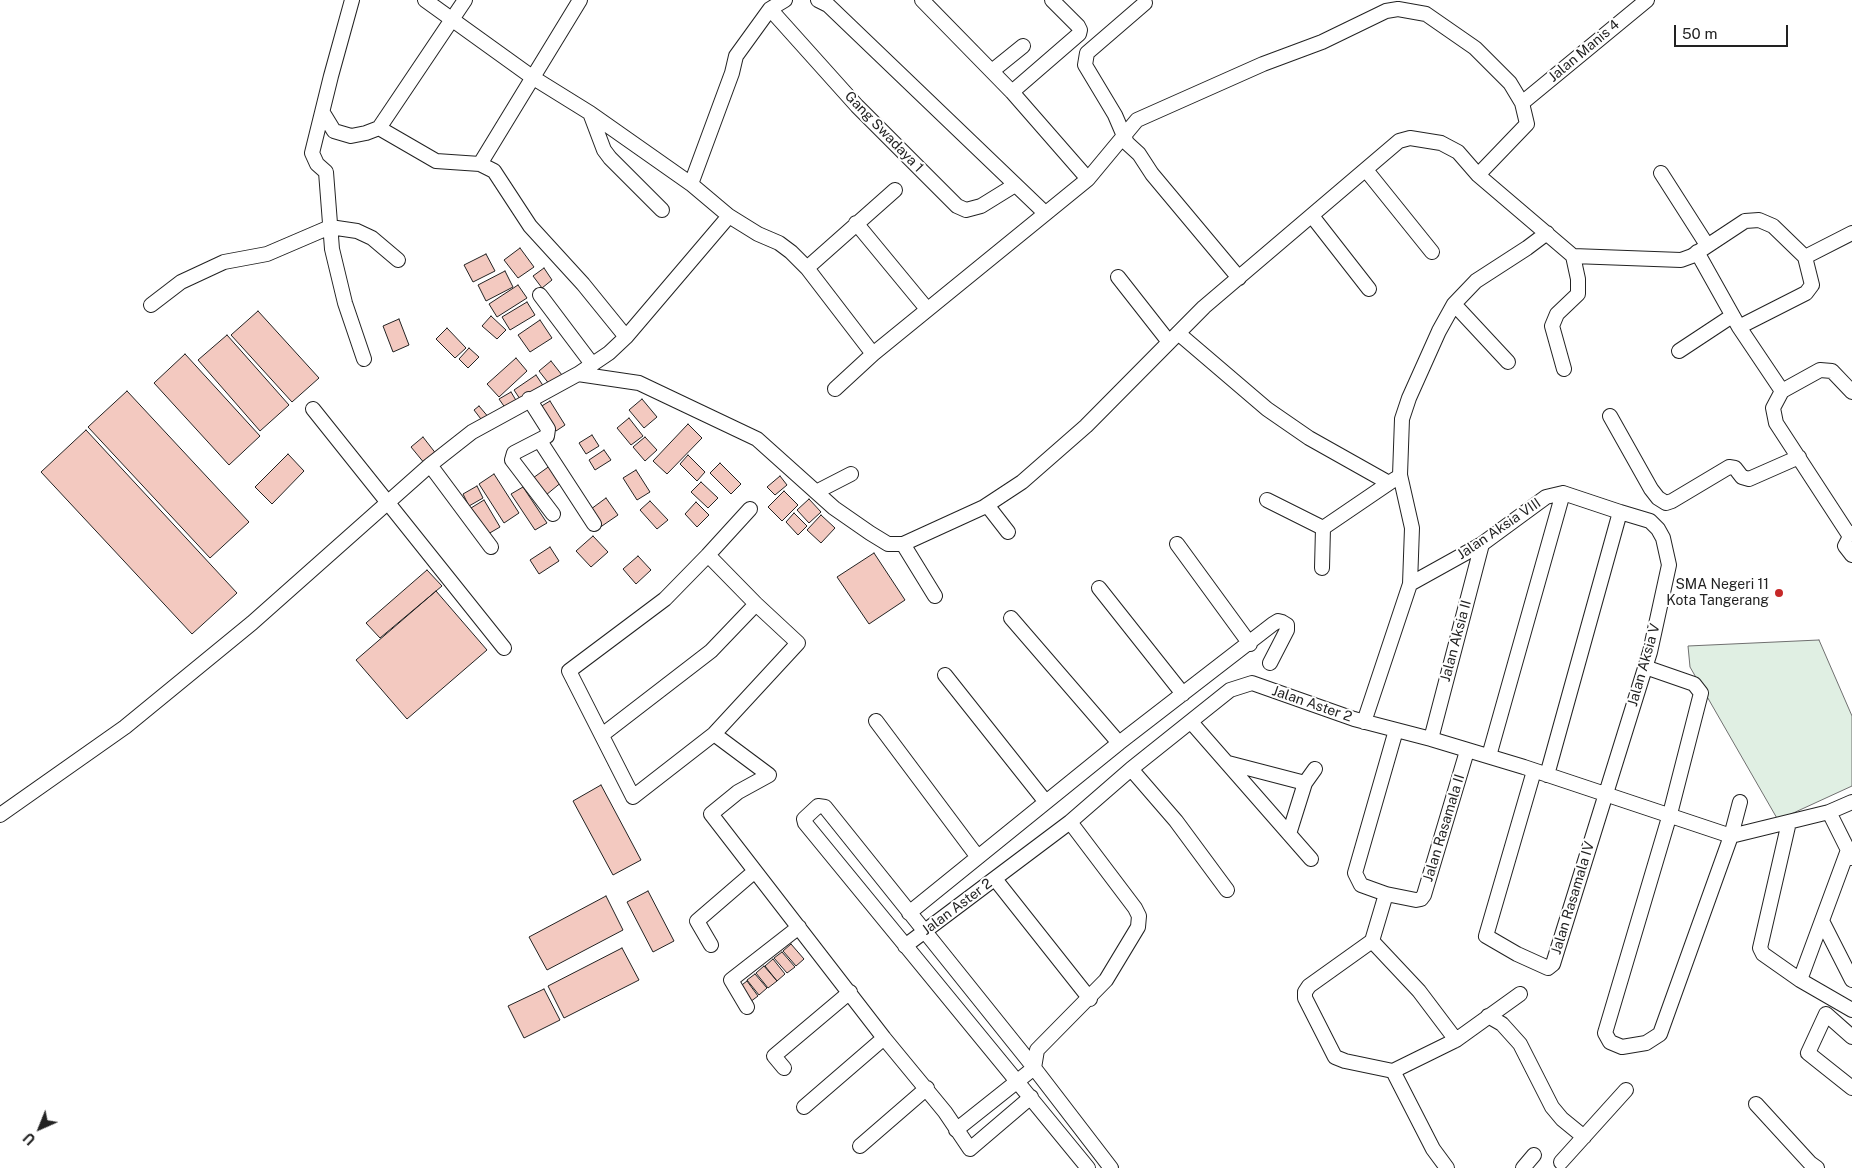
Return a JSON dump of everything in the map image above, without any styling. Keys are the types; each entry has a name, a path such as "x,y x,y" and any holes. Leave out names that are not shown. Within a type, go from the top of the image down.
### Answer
{"street":[{"path":"352,0 312,153 317,164 326,172 332,249 343,294 364,359"},
{"path":"425,0 532,77 590,113 691,184 729,216 758,234 779,243 807,268 873,354"},
{"path":"323,113 334,131 342,134 351,136 379,128 465,0"},
{"path":"480,164 580,0"},
{"path":"691,184 732,73 736,56 770,8 785,0"},
{"path":"818,0 828,4 1045,214"},
{"path":"922,0 1012,92 1088,179"},
{"path":"1012,92 1079,34 1078,26 1052,0"},
{"name":"Jalan Manis 4","path":"1522,104 1647,0"},
{"path":"1145,3 1094,46 1085,58 1085,65 1115,115 1125,140 1139,154 1152,174 1239,278"},
{"name":"Gang Swadaya 1","path":"770,8 857,106 957,206 966,210 981,206 1015,184"},
{"path":"835,389 927,309 1088,179 1125,140 1137,120 1144,115 1263,64 1322,42 1386,11 1398,9 1426,14 1475,48 1510,83 1522,104 1527,124 1478,175"},
{"path":"992,71 1023,46"},
{"path":"590,113 604,150 662,210"},
{"path":"379,128 436,161 480,164 494,171 530,226 558,260 583,284 626,337"},
{"path":"578,374 639,384 757,439 816,492 870,534 888,544 903,544 988,505 1022,482 1067,444 1204,307 1400,141 1410,138 1448,146 1458,152 1478,175 1573,256 1579,287 1578,294 1553,320 1564,369"},
{"path":"1366,170 1432,252"},
{"path":"1661,173 1702,249 1736,322 1782,391"},
{"path":"807,268 895,190"},
{"path":"0,815 124,727 252,623 430,465 472,432 529,399 578,374 609,353 626,337 729,216"},
{"path":"1312,216 1369,289"},
{"path":"1573,256 1681,260 1702,249 1745,221 1760,220 1773,226 1805,256 1812,285 1806,293 1736,322 1679,351"},
{"path":"856,223 927,309"},
{"path":"151,305 181,282 224,262 267,254 330,227 357,231 372,238 398,260"},
{"path":"1364,722 1410,584 1412,528 1395,479 1402,419 1439,331 1454,304 1476,281 1527,248 1546,232"},
{"path":"1805,256 1852,233"},
{"path":"1118,277 1148,315 1173,337 1267,409 1309,438 1395,479"},
{"path":"540,295 592,364"},
{"path":"1454,304 1508,362"},
{"path":"1852,392 1832,371 1827,369 1820,370 1782,391 1773,408 1774,417 1851,534 1845,546 1852,555"},
{"path":"529,399 548,429 547,436 512,457 553,514"},
{"path":"313,409 504,648"},
{"path":"1610,416 1651,488 1658,498 1666,503 1729,467 1735,468 1742,477 1750,479 1799,457"},
{"path":"540,441 594,524"},
{"path":"430,465 491,547"},
{"path":"816,492 851,474"},
{"path":"1323,528 1395,479"},
{"path":"1489,756 1563,494 1619,517 1541,773"},
{"name":"Jalan Aksia VIII","path":"1410,584 1482,544 1546,497 1563,494"},
{"path":"1267,500 1323,528"},
{"path":"988,505 1008,532"},
{"path":"708,555 798,643 714,734 633,796 569,671 665,599 750,509"},
{"name":"Jalan Aksia V","path":"1605,793 1650,652 1669,565 1663,538 1650,521 1619,517"},
{"path":"1322,568 1323,528"},
{"path":"903,544 935,596"},
{"path":"1178,544 1250,644"},
{"name":"Jalan Aksia II","path":"1431,738 1482,544"},
{"path":"1099,588 1183,694"},
{"path":"602,735 711,651 756,604"},
{"path":"1011,618 1119,744"},
{"path":"909,913 1045,802 1278,621 1287,625 1288,630 1270,663"},
{"path":"1645,666 1694,684 1701,693 1670,814 1605,1033 1610,1042 1622,1047 1646,1043 1660,1034 1731,836 1740,802"},
{"path":"945,675 1045,802"},
{"name":"Jalan Aster 2","path":"905,946 1070,822 1230,690 1252,683 1364,722 1431,738 1467,751 1489,756 1670,814 1731,836"},
{"path":"876,721 978,856"},
{"path":"1191,722 1311,859"},
{"name":"Jalan Rasamala II","path":"1396,730 1355,873 1361,885 1386,894 1416,900 1421,899 1424,895 1467,751"},
{"path":"714,734 768,775 738,792 711,814 884,1038 927,1088 970,1149 1031,1097"},
{"path":"1228,763 1305,784"},
{"path":"1132,769 1176,821 1228,890"},
{"path":"1290,834 1305,784 1315,769"},
{"name":"Jalan Rasamala IV","path":"1541,773 1486,931 1486,936 1517,954 1551,967 1605,793"},
{"path":"1731,836 1829,812 1852,802"},
{"path":"1088,1168 905,946 804,819 818,806 825,807 1020,1050 1111,1168"},
{"path":"1800,980 1850,854 1829,812"},
{"path":"956,1130 1016,1080 1034,1068 1037,1050 1106,980 1138,927 1139,916 1070,822"},
{"path":"1790,822 1760,948 1763,954 1800,980 1852,1010"},
{"path":"711,945 697,921 755,871"},
{"path":"995,879 1090,998"},
{"path":"1386,894 1372,941 1309,986 1305,992 1305,998 1335,1057 1344,1062 1393,1071 1456,1040 1520,994"},
{"path":"1823,922 1852,980"},
{"path":"747,1007 731,980 799,927"},
{"path":"1372,941 1420,991 1456,1040"},
{"path":"784,1068 774,1056 850,992"},
{"path":"1852,1037 1826,1014 1808,1053 1852,1088"},
{"path":"1488,1016 1502,1024 1520,1044 1552,1107 1562,1119 1584,1137"},
{"path":"804,1107 884,1038"},
{"path":"1004,1064 1020,1050 1037,1050"},
{"path":"1393,1071 1433,1149 1447,1168"},
{"path":"860,1146 927,1088"},
{"path":"1561,1162 1626,1090"},
{"path":"1756,1104 1810,1163 1817,1168"},
{"path":"1523,1168 1534,1154"}],"green space":[{"path":"1819,640 1852,716 1852,786 1778,820 1690,667 1688,646"}],"building":[{"path":"520,248 534,267 518,278 504,260"},
{"path":"486,254 495,271 473,282 464,265"},
{"path":"544,268 552,280 542,288 533,276"},
{"path":"505,271 513,287 486,301 478,285"},
{"path":"518,285 527,298 497,317 489,304"},
{"path":"527,302 535,315 510,330 502,317"},
{"path":"258,311 319,378 292,402 231,335"},
{"path":"491,316 506,330 497,339 482,326"},
{"path":"399,319 409,345 393,352 383,326"},
{"path":"540,320 552,338 530,352 518,335"},
{"path":"447,328 466,348 455,358 436,339"},
{"path":"227,335 289,405 260,431 198,360"},
{"path":"469,348 479,357 468,368 459,359"},
{"path":"185,354 260,436 229,465 154,383"},
{"path":"516,358 527,371 499,397 487,384"},
{"path":"551,361 562,375 550,385 539,371"},
{"path":"536,375 544,387 522,402 514,390"},
{"path":"127,391 249,522 210,558 88,427"},
{"path":"511,392 517,402 506,409 499,399"},
{"path":"642,399 657,417 644,428 629,410"},
{"path":"550,401 565,425 556,431 540,407"},
{"path":"479,406 490,419 484,423 474,410"},
{"path":"629,418 643,436 631,445 617,428"},
{"path":"688,424 702,438 667,474 653,461"},
{"path":"86,430 237,593 192,634 41,472"},
{"path":"592,435 599,446 586,454 579,443"},
{"path":"423,437 437,455 425,464 411,447"},
{"path":"645,437 657,450 645,461 633,447"},
{"path":"604,450 611,460 595,470 589,460"},
{"path":"288,454 304,471 272,504 255,487"},
{"path":"688,455 705,472 697,481 680,464"},
{"path":"720,463 741,484 731,494 710,473"},
{"path":"551,465 563,481 546,495 533,478"},
{"path":"636,470 650,492 637,500 623,478"},
{"path":"494,474 519,513 504,523 479,484"},
{"path":"780,476 787,485 775,495 767,487"},
{"path":"701,482 718,498 708,508 691,492"},
{"path":"477,486 483,498 469,506 463,494"},
{"path":"523,487 547,523 535,530 511,494"},
{"path":"784,491 798,505 782,521 768,507"},
{"path":"606,498 618,515 599,528 587,512"},
{"path":"809,499 821,512 809,523 797,510"},
{"path":"484,500 500,527 488,534 471,508"},
{"path":"650,501 668,520 657,529 640,510"},
{"path":"696,502 709,515 697,527 685,514"},
{"path":"794,513 807,526 798,535 786,522"},
{"path":"821,515 835,528 821,543 807,530"},
{"path":"593,536 608,552 591,567 576,551"},
{"path":"550,547 559,561 539,574 530,560"},
{"path":"874,553 905,600 869,624 837,577"},
{"path":"638,556 651,570 636,584 623,569"},
{"path":"427,570 442,586 380,638 366,623"},
{"path":"436,591 487,650 407,719 356,660"},
{"path":"601,785 641,860 613,875 573,801"},
{"path":"648,891 674,941 653,952 627,902"},
{"path":"606,896 623,930 547,970 529,937"},
{"path":"791,944 804,959 796,966 783,951"},
{"path":"622,948 639,980 564,1018 548,986"},
{"path":"782,952 795,967 787,973 774,958"},
{"path":"773,959 785,974 777,981 765,966"},
{"path":"764,966 777,981 768,988 756,973"},
{"path":"755,974 767,988 759,995 747,980"},
{"path":"747,981 758,996 750,1002 738,988"},
{"path":"544,989 560,1020 524,1038 508,1006"}],"place":[{"name":"SMA Negeri 11 Kota Tangerang","path":"1779,593"}]}
